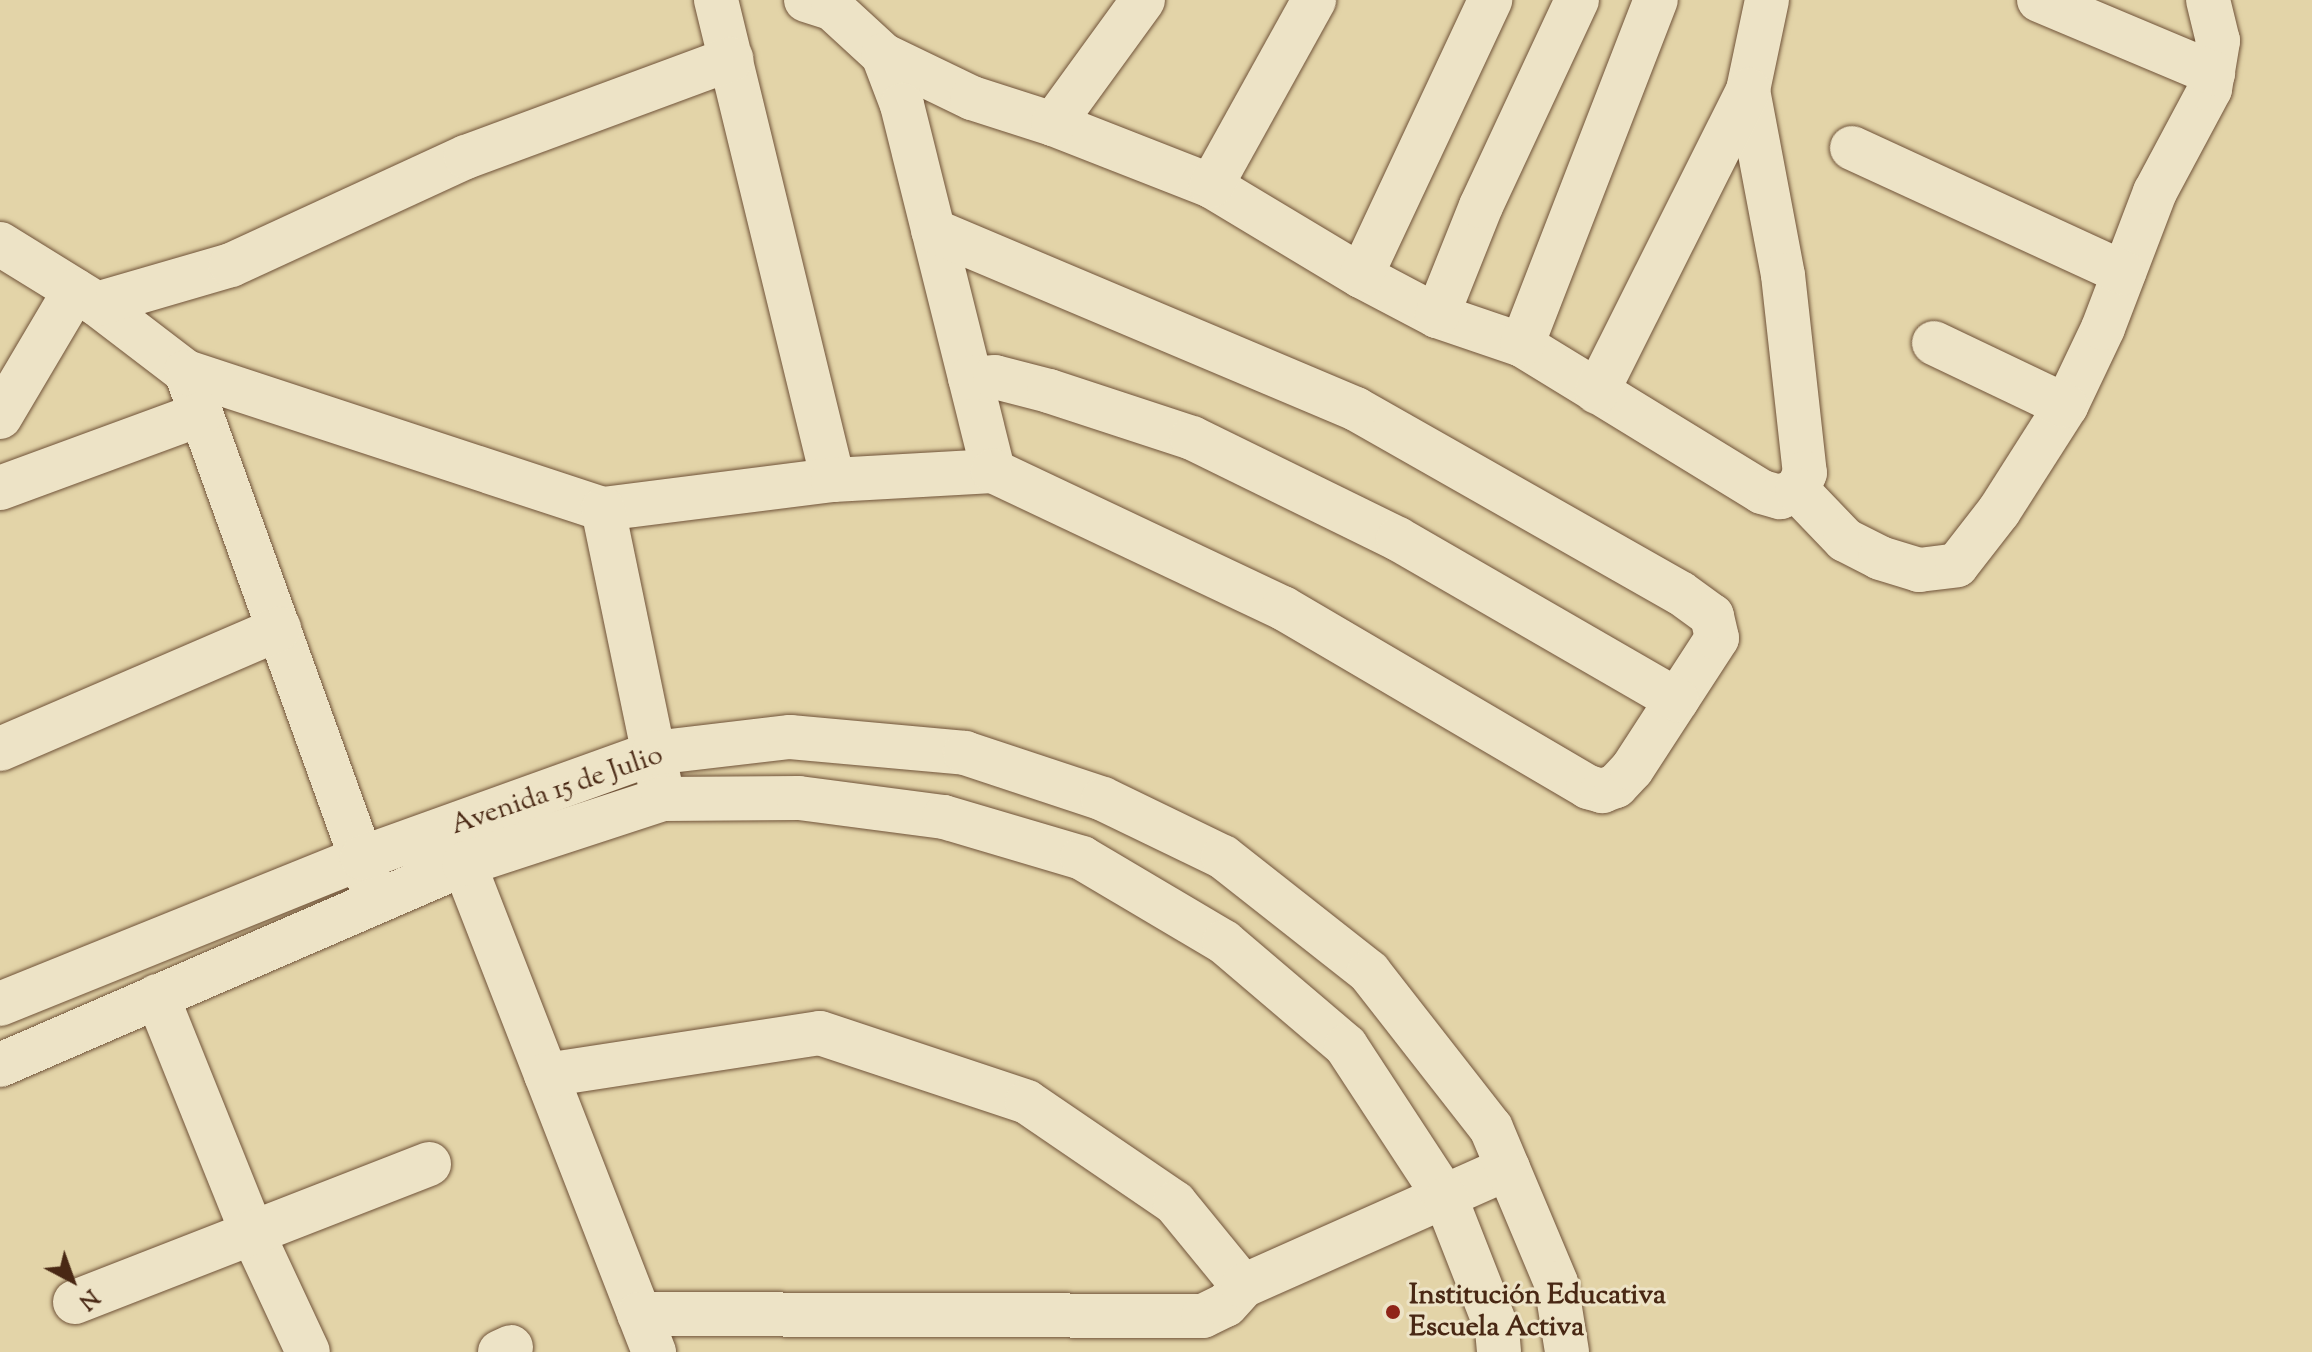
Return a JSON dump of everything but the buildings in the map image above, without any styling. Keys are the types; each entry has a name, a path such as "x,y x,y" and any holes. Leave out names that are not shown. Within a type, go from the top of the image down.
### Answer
{"street":[{"path":"716,0 833,480"},
{"path":"1053,124 1143,0"},
{"path":"1211,186 1314,0"},
{"path":"1361,276 1490,0"},
{"path":"1437,316 1481,206 1577,0"},
{"path":"1522,345 1656,0"},
{"path":"1597,392 1748,90 1767,0"},
{"path":"2039,0 2213,73"},
{"path":"1797,490 1845,540 1880,558 1919,570 1957,565 1999,511 2066,406 2124,273 2155,192 2210,89 2218,41 2208,0"},
{"path":"825,3 883,55 972,98 1053,124 1211,186 1361,276 1437,316 1522,345 1762,492 1780,497 1797,490 1805,473 1783,275 1748,90"},
{"path":"883,55 902,105 993,471"},
{"path":"0,417 86,297 231,265 466,157 731,59"},
{"path":"1852,148 2124,273"},
{"path":"0,244 86,297 186,372 603,509 833,480 993,471 1283,608 1588,787 1602,791 1616,786 1632,769 1717,638 1712,616 1680,593 1356,409 933,230"},
{"path":"1934,343 2066,406"},
{"path":"186,372 377,902"},
{"path":"970,378 995,377 1049,391 1192,438 1398,539 1677,700"},
{"path":"0,488 201,414"},
{"path":"603,509 663,799"},
{"path":"0,749 279,629"},
{"name":"Avenida 15 de Julio","path":"0,1004 362,858 653,753 790,737 965,753 1103,799 1223,857 1369,972 1491,1128 1556,1283 1567,1352"},
{"name":"Avenida 15 de Julio","path":"0,1065 464,864 663,799 799,798 944,817 1082,858 1224,942 1346,1046 1446,1199 1497,1329 1499,1352"},
{"path":"464,864 647,1333 1203,1316 1226,1305 1243,1286 1446,1199 1508,1168"},
{"path":"157,996 252,1232 308,1352"},
{"path":"546,1075 820,1033 1027,1102 1175,1203 1243,1286"},
{"path":"75,1302 429,1164"}],"place":[{"name":"Institución Educativa Escuela Activa","path":"1393,1312"}]}
